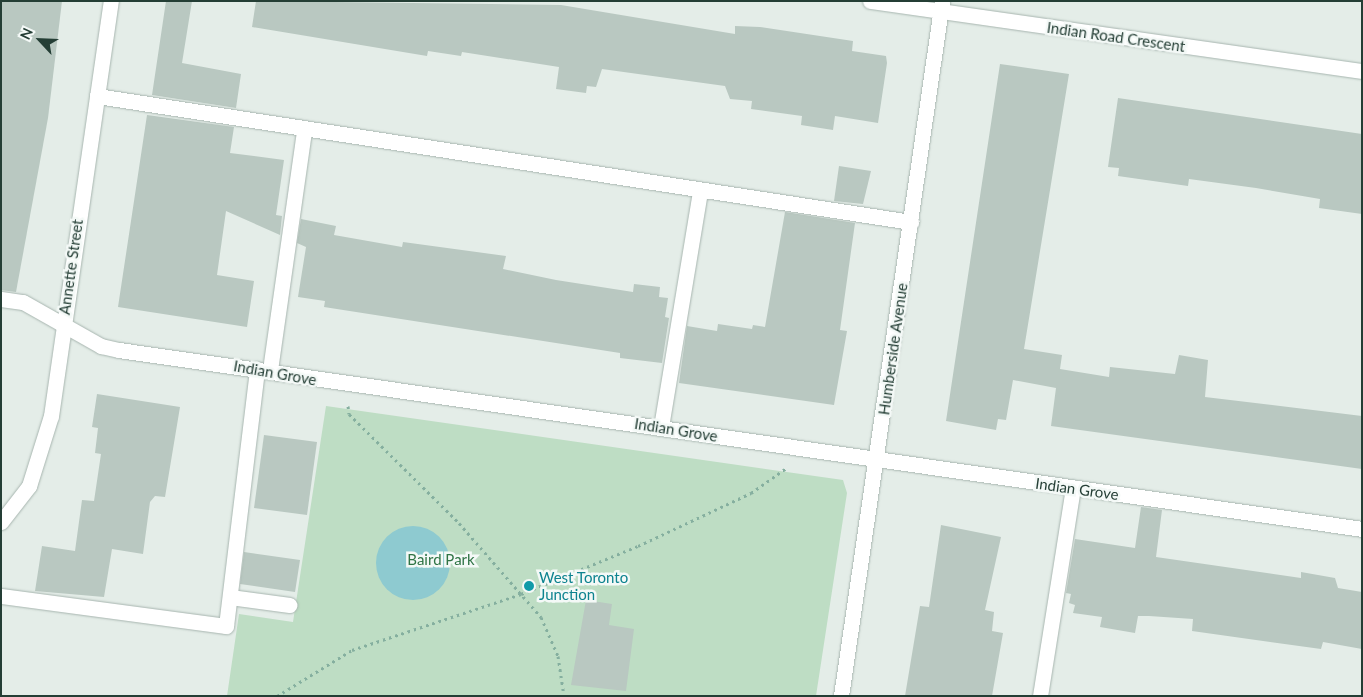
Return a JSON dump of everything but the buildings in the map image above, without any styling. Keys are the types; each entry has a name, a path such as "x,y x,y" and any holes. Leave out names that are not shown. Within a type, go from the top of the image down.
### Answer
{"street":[{"name":"Annette Street","path":"1,522 29,486 40,463 52,416 63,324 111,1"},
{"name":"Indian Road Crescent","path":"870,1 941,7 1362,70"},
{"name":"Humberside Avenue","path":"841,696 912,222 941,7"},
{"path":"97,96 304,130 912,222"},
{"path":"1,596 226,626 264,369 304,130"},
{"path":"661,427 700,190"},
{"name":"Indian Grove","path":"1,299 23,302 101,346 264,369 347,386 661,427 1362,530"},
{"path":"1040,696 1073,488"},
{"path":"230,598 290,605"}],"path":[{"path":"347,403 349,414 459,522 541,617 558,656 564,696"},
{"path":"277,696 352,650 521,594 743,498 785,468"}],"green space":[{"name":"Baird Park","path":"326,406 843,480 847,493 816,696 227,696 239,614 293,622"}],"water":[{"path":"413,526 434,532 444,542 450,563 444,584 434,594 413,600 392,594 382,584 376,563 382,542 392,532"}],"place":[{"name":"West Toronto Junction","path":"529,586"}]}
